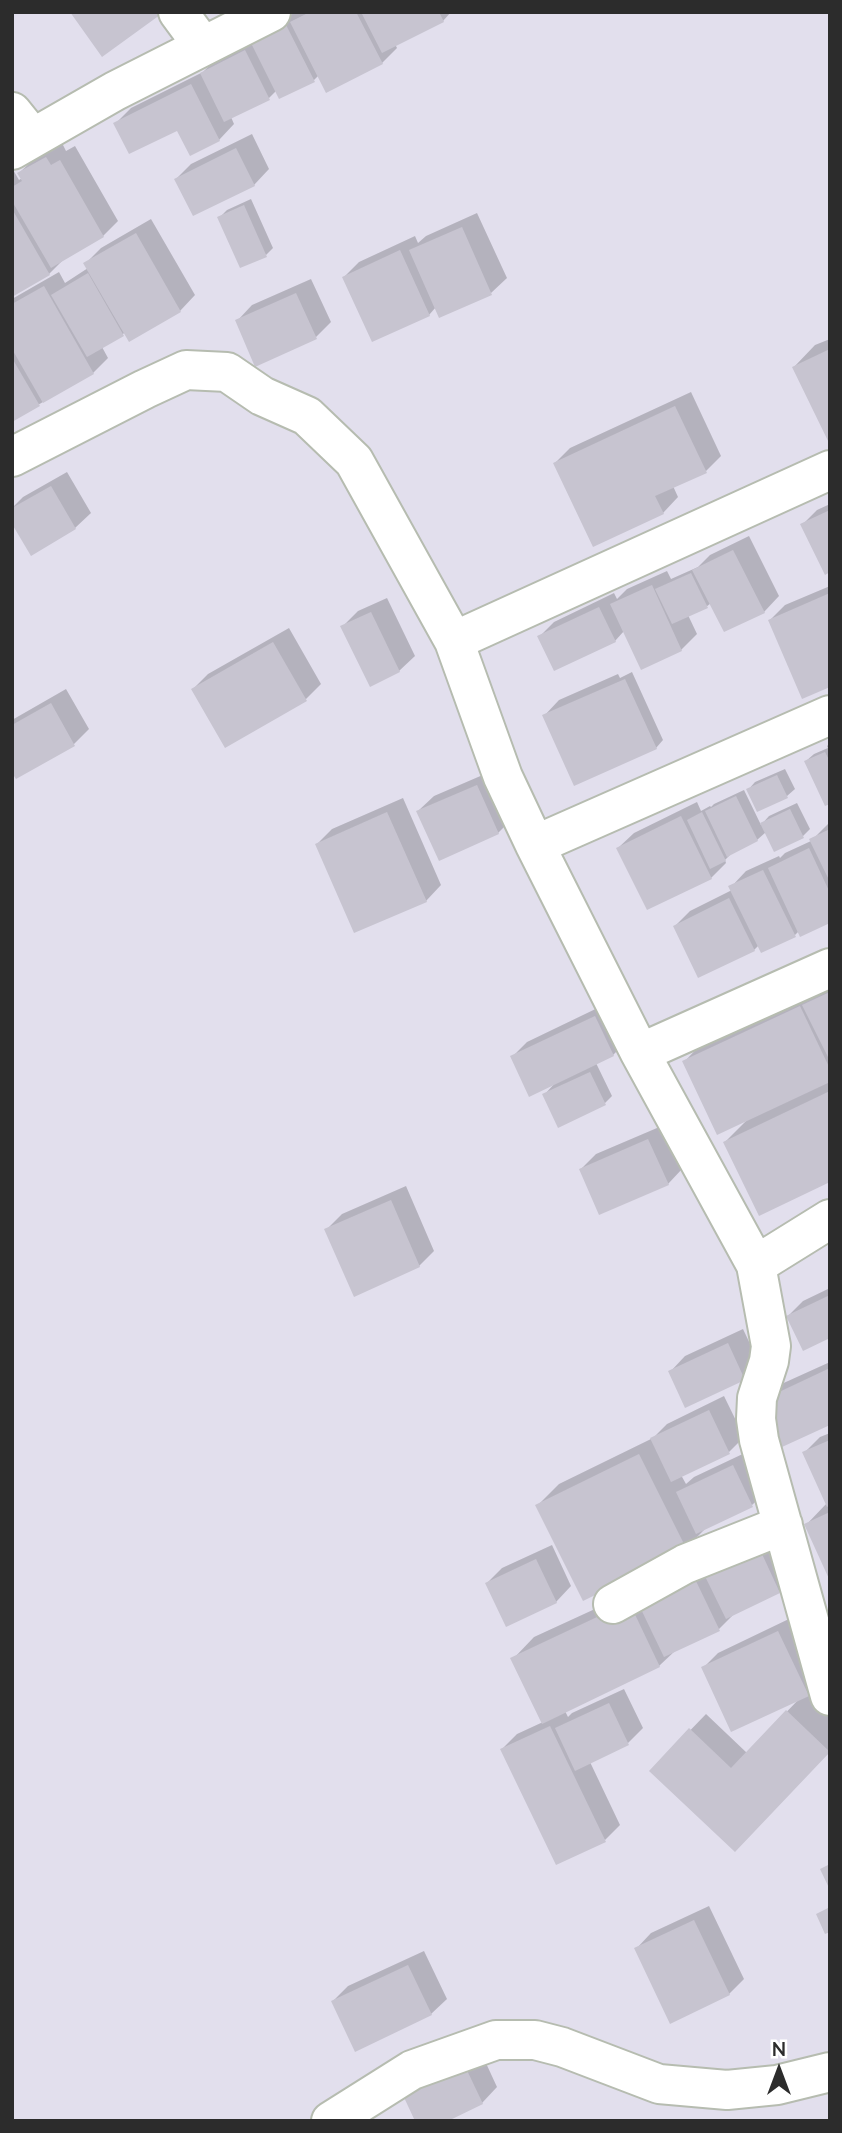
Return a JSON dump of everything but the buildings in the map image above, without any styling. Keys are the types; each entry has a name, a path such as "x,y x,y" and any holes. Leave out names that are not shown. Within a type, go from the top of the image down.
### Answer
{"street":[{"path":"178,12 202,46"},
{"path":"19,133 116,91 271,12"},
{"path":"12,457 186,370 227,372 262,396 307,416 354,461 454,641 503,777 640,1053 756,1265 771,1346 757,1398 759,1440 830,1695"},
{"path":"454,641 830,470"},
{"path":"536,845 830,715"},
{"path":"640,1053 830,968"},
{"path":"756,1265 830,1219"},
{"path":"614,1604 685,1564 783,1525"},
{"path":"331,2121 412,2070 496,2040 535,2040 562,2047 659,2084 727,2090 777,2085 830,2072"}]}
